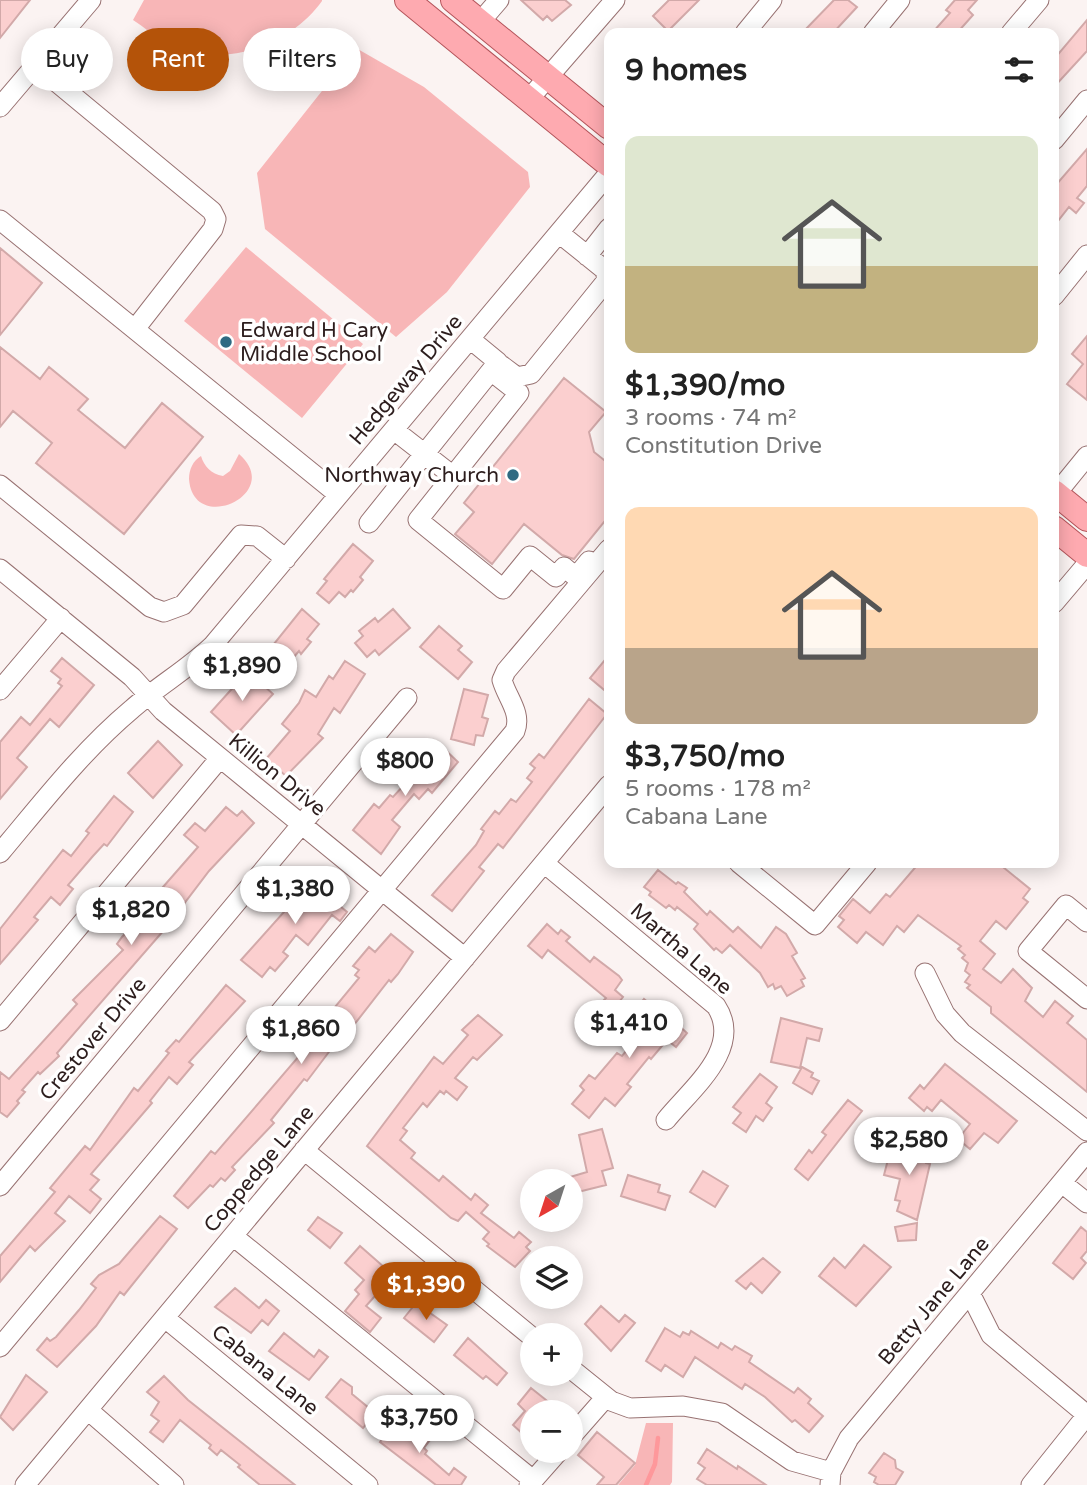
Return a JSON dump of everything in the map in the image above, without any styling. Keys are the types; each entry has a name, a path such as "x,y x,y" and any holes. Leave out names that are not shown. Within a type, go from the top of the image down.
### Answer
{"main road":[{"path":"407,0 604,161"},
{"path":"453,0 604,123"},
{"path":"1059,496 1087,519"},
{"path":"1059,531 1087,555"}],"street":[{"path":"68,28 91,0"},
{"path":"480,22 499,0"},
{"path":"528,99 615,0"},
{"path":"749,28 772,0"},
{"path":"877,28 900,0"},
{"path":"1015,28 1039,0"},
{"path":"0,107 21,84"},
{"path":"67,91 212,211 216,219 213,229 135,329"},
{"path":"1059,135 1087,100"},
{"name":"Hedgeway Drive","path":"0,853 75,763 132,708 213,645 604,179"},
{"path":"0,220 339,495"},
{"path":"559,233 604,269"},
{"path":"587,256 604,235"},
{"path":"1059,290 1087,255"},
{"path":"494,366 517,377 531,374 604,285"},
{"path":"470,339 519,393 418,520 503,589 530,556 556,577 564,567 576,577 604,542"},
{"path":"369,523 494,366"},
{"path":"394,429 453,476"},
{"path":"1059,488 1087,456"},
{"path":"0,485 150,607 164,612 183,605 241,535 257,536 286,559"},
{"path":"0,1347 515,731 519,722 517,713 502,680 506,671 604,555"},
{"path":"1059,597 1087,564"},
{"name":"Killion Drive","path":"0,569 132,677 163,711 465,958"},
{"path":"0,690 61,618"},
{"name":"Crestover Drive","path":"0,1186 407,698"},
{"path":"0,1021 220,758"},
{"name":"Coppedge Lane","path":"25,1485 604,791"},
{"name":"Martha Lane","path":"544,863 716,1006 724,1018 727,1034 723,1050 666,1120"},
{"path":"745,868 815,925 863,868"},
{"path":"1087,922 1066,905 1028,951 1087,999"},
{"path":"925,973 945,1014 962,1033 1087,1132"},
{"path":"304,1150 520,1327"},
{"name":"Betty Jane Lane","path":"831,1478 849,1438 1087,1152"},
{"path":"1062,1183 1087,1203"},
{"path":"233,1236 531,1483 548,1463"},
{"path":"970,1293 991,1335 1087,1415 1031,1485"},
{"name":"Cabana Lane","path":"165,1318 368,1485"},
{"path":"583,1378 606,1397 630,1408 683,1406 722,1413 792,1461 831,1478"},
{"path":"583,1423 606,1397"},
{"path":"88,1410 174,1485"}],"shaded area":[{"path":"144,0 322,0 295,28 243,28 243,51 229,54 229,28 145,28 133,20"},
{"path":"361,51 424,87 528,172 530,187 447,292 396,337 265,229 257,173 322,91 361,91"},
{"path":"246,247 363,344 302,418 184,321"},
{"path":"239,454 250,469 251,483 244,495 233,503 219,507 205,505 194,496 189,475 198,458 201,456 209,469 223,476 230,471"},
{"path":"646,1423 673,1423 672,1482 670,1485 618,1485 635,1465"}],"building":[{"path":"0,0 30,0 0,38"},
{"path":"521,0 565,0 571,5 552,21 547,16 543,20"},
{"path":"669,0 699,0 671,28 665,28 653,16"},
{"path":"834,0 848,0 857,7 838,28 807,28"},
{"path":"955,0 977,0 968,10 973,15 961,28 936,28 950,13 946,10"},
{"path":"1087,20 1087,51 1059,82 1059,53"},
{"path":"1087,149 1087,186 1077,198 1084,203 1076,213 1069,207 1059,220 1059,181"},
{"path":"0,248 42,283 0,335"},
{"path":"1087,336 1087,400 1067,384 1083,364 1072,354"},
{"path":"0,347 40,379 49,367 88,399 78,410 125,448 162,403 203,437 124,534 36,463 52,443 13,411 0,427"},
{"name":"Northway Church","path":"564,378 604,410 604,414 589,432 594,452 604,460 604,522 574,559 562,555 524,524 492,564 455,534 474,512 464,503"},
{"path":"353,544 373,561 360,577 363,580 353,592 351,590 345,597 339,592 329,603 317,593 327,581 324,579"},
{"path":"302,609 319,624 307,639 311,642 301,654 299,651 293,658 287,653 277,665 265,655"},
{"path":"393,609 410,628 379,655 375,650 367,657 355,643 363,636 359,631 375,618 378,622"},
{"path":"439,626 462,646 458,650 472,662 458,679 420,647"},
{"path":"62,658 94,685 59,727 50,719 17,758 27,767 0,799 0,742 21,717 30,725 62,686 58,683 61,679 51,671"},
{"path":"345,661 365,674 340,713 334,708 318,734 323,738 286,776 266,759 290,731 282,724 299,703 305,690 316,697 329,676 333,679"},
{"path":"604,661 604,690 590,678"},
{"path":"248,671 273,694 236,735 211,712"},
{"path":"464,689 488,695 482,717 488,719 483,736 476,735 474,745 451,739"},
{"path":"589,699 604,712 604,718 503,848 498,844 479,867 484,871 452,911 432,895 476,845 484,831 481,829 495,811 499,814 511,799 516,802 532,782 527,778 535,768 530,764 539,754 544,758"},
{"path":"158,741 182,765 153,798 128,773"},
{"path":"437,742 458,762 432,793 428,789 419,799 414,794 392,820 400,827 381,854 353,830 374,804 379,808 390,795 393,797 415,773 411,769"},
{"path":"114,796 133,812 107,846 104,844 68,885 73,889 60,905 51,897 34,917 38,920 0,964 0,929 63,850 71,856 89,833 86,831"},
{"path":"226,807 237,816 242,811 254,823 209,871 164,930 57,1053 59,1056 40,1074 38,1072 22,1090 25,1092 17,1101 19,1103 7,1117 0,1112 0,1072 9,1079 77,1004 73,1000 123,950 117,944 122,937 145,913 152,919 171,895 163,887 198,847 184,835 195,823 205,831"},
{"path":"915,868 1004,868 1030,889 1023,898 1028,902 1006,929 996,921 980,941 995,954 983,969 1001,983 1013,969 1032,988 1025,1001 1043,1017 1055,1001 1073,1016 1067,1023 1087,1040 1087,1092 991,1013 991,1007 967,988 970,985 965,982 970,975 965,971 968,963 962,958 965,955 958,949 961,946 918,915 904,932 897,926 883,945 866,932 857,943 838,927 844,920 839,916 853,899 870,913 886,894 890,897"},
{"path":"658,870 676,884 678,882 687,888 684,892 707,915 710,911 733,932 738,927 761,948 776,927 786,934 797,953 792,956 805,978 801,980 804,986 787,996 781,986 775,989 773,984 768,987 760,973 730,945 722,953 716,948 714,950 694,929 698,924 677,907 675,910 669,905 666,908 649,895 651,892 644,887"},
{"path":"318,874 335,888 328,896 347,912 340,921 332,915 308,945 296,935 283,952 288,956 275,971 270,967 262,977 241,960"},
{"path":"547,924 558,934 561,930 570,937 566,941 590,962 594,957 622,980 615,990 623,997 612,1011 602,1002 606,998 548,950 542,958 528,946"},
{"path":"391,934 413,952 398,974 391,982 389,980 350,1030 347,1028 307,1081 304,1079 271,1120 274,1123 232,1167 235,1170 225,1181 221,1178 213,1187 210,1185 188,1208 174,1196 211,1151 215,1154 324,1027 321,1024 359,978 355,975 359,970 353,966 369,947 375,952"},
{"path":"226,985 245,1001 189,1062 193,1065 177,1084 169,1077 150,1101 152,1103 91,1174 99,1180 90,1190 101,1199 90,1213 69,1196 55,1213 65,1221 35,1251 30,1246 0,1282 0,1256 55,1192 50,1188 85,1146 90,1150 134,1088 138,1091 169,1053 166,1051 176,1040 179,1042"},
{"path":"644,999 660,1012 662,1010 687,1033 676,1047 667,1040 651,1059 649,1057 627,1084 631,1087 615,1106 605,1098 589,1118 572,1104 584,1090 580,1086 589,1075 595,1079 617,1053 622,1056 648,1025 633,1013"},
{"path":"478,1015 502,1035 477,1060 473,1057 455,1078 467,1087 457,1100 446,1091 444,1094 440,1091 427,1107 423,1103 403,1128 407,1131 400,1140 415,1153 411,1158 439,1181 443,1176 471,1200 475,1194 488,1205 481,1213 514,1238 519,1232 531,1242 527,1246 520,1246 520,1262 515,1267 487,1246 489,1244 483,1239 489,1232 466,1212 458,1221 451,1218 367,1146 434,1057 443,1064 468,1035 462,1030"},
{"path":"781,1018 822,1029 819,1041 807,1038 800,1068 771,1062"},
{"path":"945,1064 1017,1121 998,1143 984,1133 970,1149 958,1139 970,1124 941,1100 932,1111 927,1107 924,1111 909,1098 920,1085 924,1089"},
{"path":"802,1067 813,1073 811,1077 819,1081 812,1094 793,1083"},
{"path":"760,1074 777,1087 766,1103 772,1108 763,1121 756,1116 746,1132 733,1123 741,1113 733,1107"},
{"path":"848,1100 862,1111 808,1180 795,1169 809,1150 812,1153 826,1135 822,1132"},
{"path":"602,1129 613,1168 602,1171 606,1185 583,1191 583,1173 587,1172 579,1135"},
{"path":"919,1143 931,1146 926,1163 930,1164 917,1220 897,1211 900,1201 895,1200 900,1179 884,1175 891,1148 916,1152"},
{"path":"703,1171 728,1186 715,1207 690,1192"},
{"path":"628,1175 660,1185 658,1192 670,1196 665,1210 621,1196"},
{"path":"160,1216 177,1229 124,1295 120,1292 96,1326 57,1367 37,1350 47,1338 50,1341 56,1337 96,1288 91,1284 99,1275 119,1264"},
{"path":"318,1217 342,1233 330,1248 308,1230"},
{"path":"917,1223 916,1240 898,1241 895,1227"},
{"path":"1081,1227 1087,1232 1087,1251 1081,1258 1086,1263 1073,1279 1053,1263"},
{"path":"864,1245 891,1267 856,1306 819,1276 834,1258 845,1268"},
{"path":"360,1246 401,1282 390,1294 382,1288 366,1306 381,1318 370,1332 345,1311 359,1294 355,1290 364,1280 345,1263"},
{"path":"763,1258 780,1272 762,1293 751,1283 746,1289 736,1281"},
{"path":"235,1288 259,1308 266,1300 279,1311 268,1325 262,1320 251,1333 215,1307"},
{"path":"416,1303 447,1325 434,1342 404,1318"},
{"path":"601,1306 619,1322 625,1315 635,1323 611,1351 585,1324"},
{"path":"665,1328 680,1337 683,1332 689,1335 691,1331 718,1348 721,1343 732,1350 735,1346 752,1356 749,1362 794,1393 798,1388 811,1399 808,1403 823,1416 809,1432 795,1420 792,1422 765,1397 745,1384 742,1389 695,1357 683,1377 665,1365 661,1371 646,1361"},
{"path":"284,1333 314,1357 319,1350 328,1357 309,1380 269,1351"},
{"path":"468,1338 507,1373 497,1385 486,1376 483,1379 454,1355"},
{"path":"26,1375 47,1392 13,1430 0,1417"},
{"path":"164,1376 188,1400 295,1485 260,1485 221,1450 217,1455 209,1448 211,1445 180,1420 163,1442 150,1432 159,1421 151,1415 159,1402 147,1392"},
{"path":"341,1379 352,1387 352,1394 375,1413 363,1428 326,1397"},
{"path":"531,1388 546,1400 521,1400"},
{"path":"520,1417 520,1431 513,1425"},
{"path":"396,1422 410,1433 414,1428 418,1431 422,1426 431,1433 424,1448 427,1451 425,1454 449,1475 454,1468 466,1477 461,1485 436,1485 380,1442"},
{"path":"597,1432 635,1463 616,1485 597,1485 604,1477 583,1459 583,1449"},
{"path":"707,1449 766,1485 707,1485 697,1479 705,1468 698,1463"},
{"path":"884,1453 895,1460 896,1468 903,1472 895,1485 879,1485 874,1482 876,1477 869,1473"}],"waterway":[{"path":"646,1485 655,1464 658,1438"}],"place":[{"name":"Edward H Cary Middle School","path":"226,342"},
{"name":"Northway Church","path":"513,475"}]}
